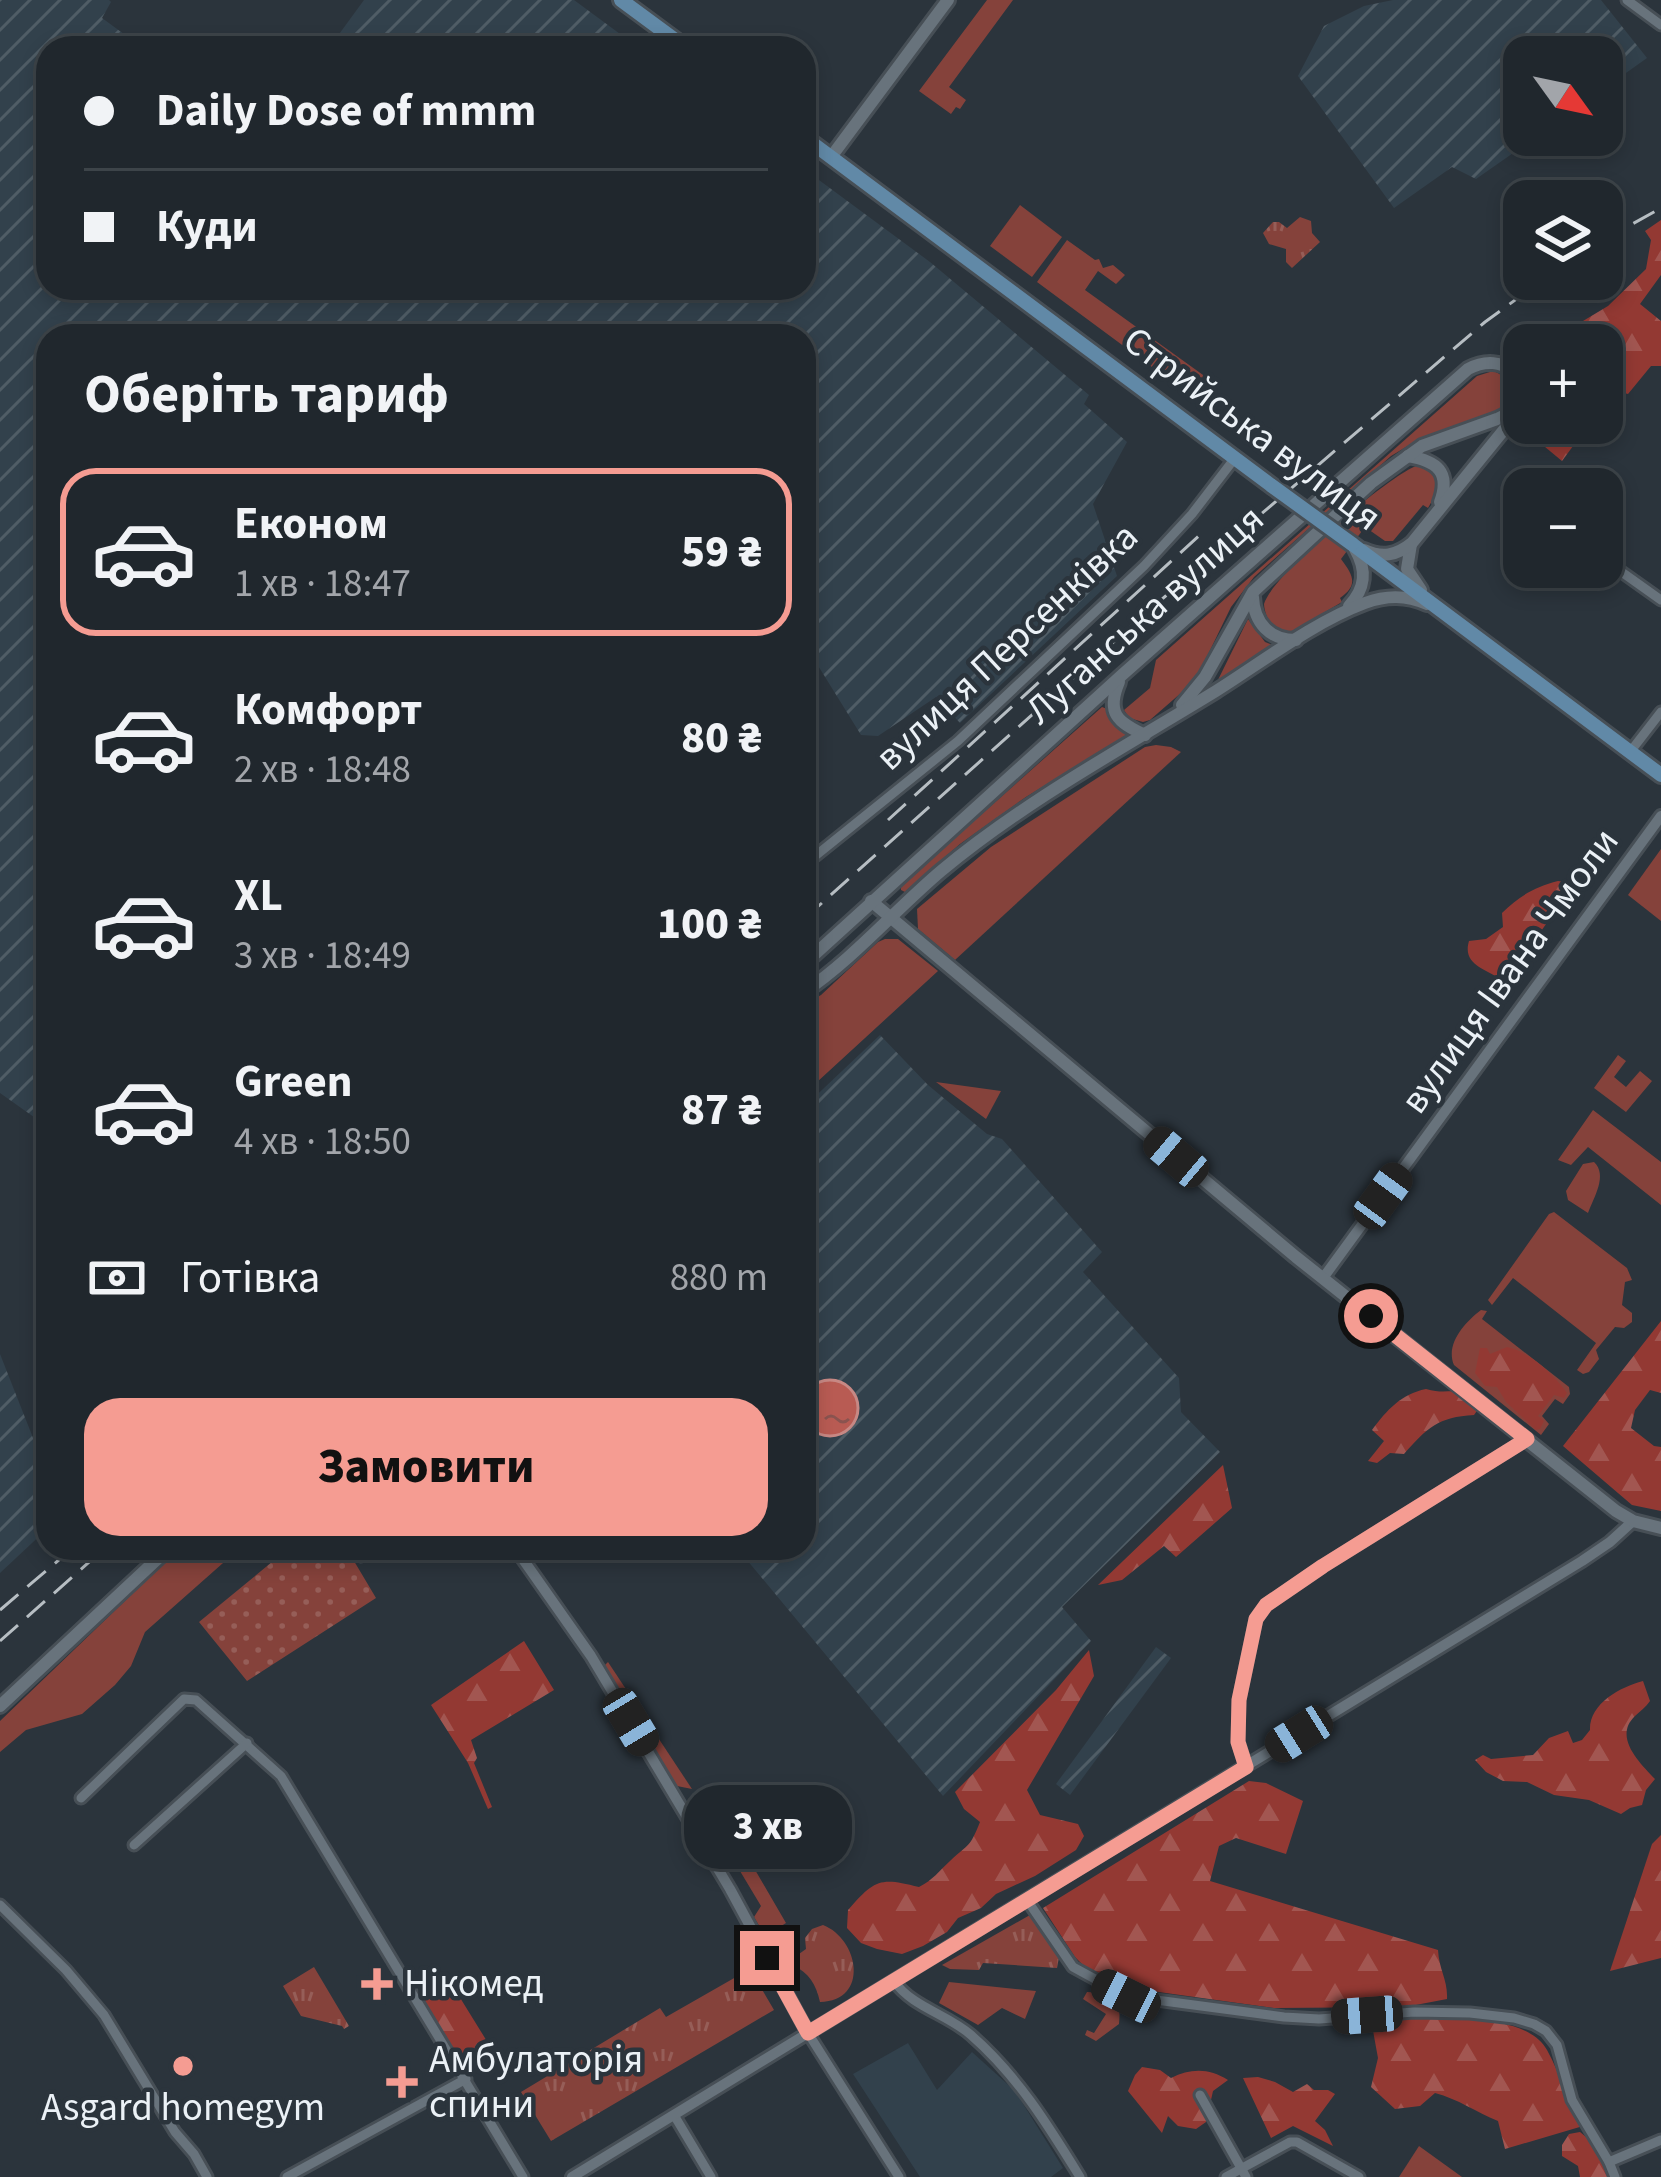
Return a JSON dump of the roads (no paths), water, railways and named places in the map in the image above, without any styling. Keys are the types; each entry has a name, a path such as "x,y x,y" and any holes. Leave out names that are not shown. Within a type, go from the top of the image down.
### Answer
{"main road":[{"path":"621,0 670,36"},
{"path":"831,157 949,0"},
{"name":"Стрийська вулиця","path":"816,146 1661,775"},
{"name":"Луганська вулиця","path":"816,953 1468,369 1480,363 1503,365"},
{"name":"Луганська вулиця","path":"1168,719 1205,677 1253,592 1371,483 1432,441 1503,417"},
{"path":"1352,544 1387,556 1412,543 1503,432"},
{"path":"1407,456 1428,460 1442,475 1444,492 1433,516"},
{"path":"1412,543 1407,572 1444,611"},
{"name":"Луганська вулиця","path":"1334,618 1359,595 1363,584 1362,563 1352,544"},
{"name":"Луганська вулиця","path":"1253,592 1253,607 1262,627 1274,637 1297,640"},
{"name":"Луганська вулиця","path":"816,982 992,832 1334,618 1364,603 1392,597 1412,598 1444,611"},
{"path":"1122,675 1114,695 1115,714 1145,735"},
{"path":"871,901 1323,1278 1633,1521 1661,1528"},
{"path":"0,1706 156,1560"}],"street":[{"path":"1627,0 1661,25"},
{"name":"вулиця Персенківка","path":"816,855 958,741 1144,566 1235,458"},
{"path":"1623,573 1661,600"},
{"path":"1630,752 1661,712"},
{"name":"вулиця Івана Чмоли","path":"1323,1278 1661,816"},
{"path":"1246,1767 1238,1742 1239,1700 1256,1619 1266,1605 1527,1439"},
{"path":"572,2176 1582,1562 1633,1521"},
{"path":"523,1560 591,1656 730,1889 814,2046 898,2177"},
{"path":"81,1798 184,1699 196,1700 247,1743 281,1776 523,2177"},
{"path":"134,1845 247,1743"},
{"path":"1027,1900 1073,1967 1126,1996 1284,2017 1470,2013 1534,2024 1553,2038 1572,2100 1615,2177"},
{"path":"0,1905 104,2014 207,2177"},
{"path":"893,1981 902,1993 967,2031 989,2052 1022,2088 1081,2177"},
{"path":"287,2177 466,2079"},
{"path":"1201,2095 1243,2173"},
{"path":"674,2115 711,2177"},
{"path":"1610,2162 1661,2140"},
{"path":"1226,2177 1243,2173 1297,2141 1359,2177"}],"water":[{"path":"841,1382 856,1397 856,1419 850,1428 830,1436 816,1432 816,1384"}],"railway":[{"path":"1623,229 1661,208"},
{"path":"816,908 1147,612 1515,300"},
{"path":"888,820 1201,534"},
{"path":"0,1610 59,1560"},
{"path":"0,1641 91,1560"}],"place":[{"name":"Нікомед","path":"377,1984"},
{"name":"Asgard homegym","path":"183,2066"},
{"name":"Амбулаторія спини","path":"402,2082"}]}
